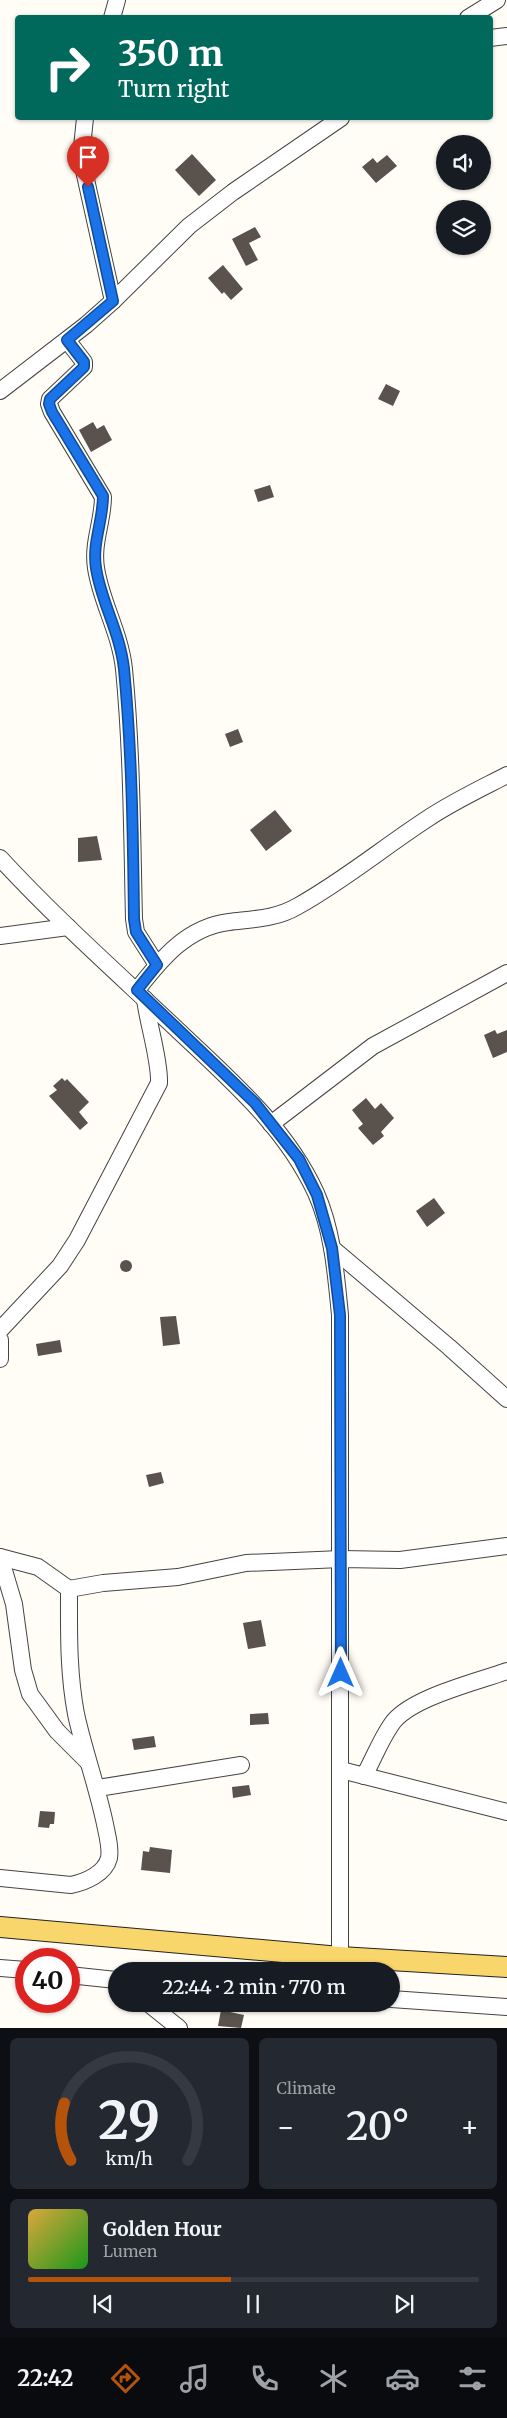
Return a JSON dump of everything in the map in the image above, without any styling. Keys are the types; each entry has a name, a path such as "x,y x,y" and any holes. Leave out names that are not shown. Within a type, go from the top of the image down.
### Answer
{"main road":[{"path":"0,1927 340,1957 507,1967"}],"street":[{"path":"113,15 117,0"},
{"path":"473,15 497,0"},
{"path":"493,38 507,36"},
{"path":"85,120 82,157 113,301"},
{"path":"0,391 67,340 113,301 195,221 338,120"},
{"path":"67,340 84,362 84,367 50,399 49,404 103,496 96,539 95,559 98,576 121,648 124,670 130,775 134,919 136,932 157,965"},
{"path":"0,1330 60,1266 77,1240 159,1083 158,1065 141,994 157,965 170,951 192,934 226,922 261,919 296,908 324,891 429,817 507,775"},
{"path":"0,858 68,927 255,1103 299,1159 317,1195 332,1248 340,1315 340,1957"},
{"path":"0,936 68,927"},
{"path":"271,1124 373,1046 507,973"},
{"path":"332,1248 507,1399"},
{"path":"0,1340 0,1359"},
{"path":"0,1557 38,1567 69,1589 103,1583 178,1577 246,1563 341,1559 400,1560 507,1546"},
{"path":"0,1557 11,1590 23,1670 30,1694 57,1731 88,1762"},
{"path":"0,1878 71,1885 87,1880 105,1866 109,1847 98,1788 88,1762 76,1714 71,1678 68,1643 69,1589"},
{"path":"364,1776 391,1725 406,1711 444,1693 507,1671"},
{"path":"98,1788 241,1765"},
{"path":"341,1770 507,1812"},
{"path":"0,1968 15,1969"},
{"path":"80,1976 108,1979"},
{"path":"400,2000 507,2007"},
{"path":"159,2012 179,2028"}],"building":[{"path":"192,154 216,180 199,196 175,170"},
{"path":"387,155 397,166 376,183 362,167 373,158 377,163"},
{"path":"255,227 261,237 249,243 258,260 246,266 232,239"},
{"path":"223,265 243,289 231,300 224,292 222,294 208,278"},
{"path":"386,384 400,391 393,406 378,399"},
{"path":"93,422 97,429 104,425 112,440 91,452 79,430"},
{"path":"270,485 274,497 258,502 254,490"},
{"path":"238,729 243,742 230,747 225,734"},
{"path":"275,810 292,831 266,851 250,830"},
{"path":"97,836 102,860 78,862 78,838"},
{"path":"495,1030 497,1034 507,1030 507,1052 493,1058 484,1035"},
{"path":"62,1078 65,1081 67,1079 89,1102 79,1112 88,1123 80,1130 49,1096 57,1090 53,1086"},
{"path":"366,1098 375,1109 381,1103 394,1118 381,1132 384,1136 373,1145 358,1128 363,1124 352,1110"},
{"path":"434,1198 445,1213 427,1227 416,1211"},
{"path":"126,1260 132,1266 126,1272 120,1266"},
{"path":"176,1316 180,1344 163,1346 160,1317"},
{"path":"60,1340 62,1352 38,1356 36,1344"},
{"path":"161,1472 164,1483 149,1487 146,1475"},
{"path":"261,1620 266,1646 248,1649 243,1623"},
{"path":"268,1713 269,1724 250,1725 250,1714"},
{"path":"154,1736 156,1747 134,1750 132,1739"},
{"path":"249,1785 251,1795 233,1798 232,1787"},
{"path":"40,1811 55,1812 54,1824 50,1824 49,1828 38,1827"},
{"path":"150,1847 172,1850 170,1873 141,1870 143,1851 149,1852"},
{"path":"221,2012 244,2015 241,2028 218,2026"}],"route":[{"path":"88,187 113,301 67,340 84,362 84,367 50,399 49,404 50,409 103,496 94,549 98,576 121,648 124,670 130,775 134,919 136,932 157,965 137,990 144,999 255,1103 299,1159 317,1195 332,1248 340,1315 341,1673"}]}
